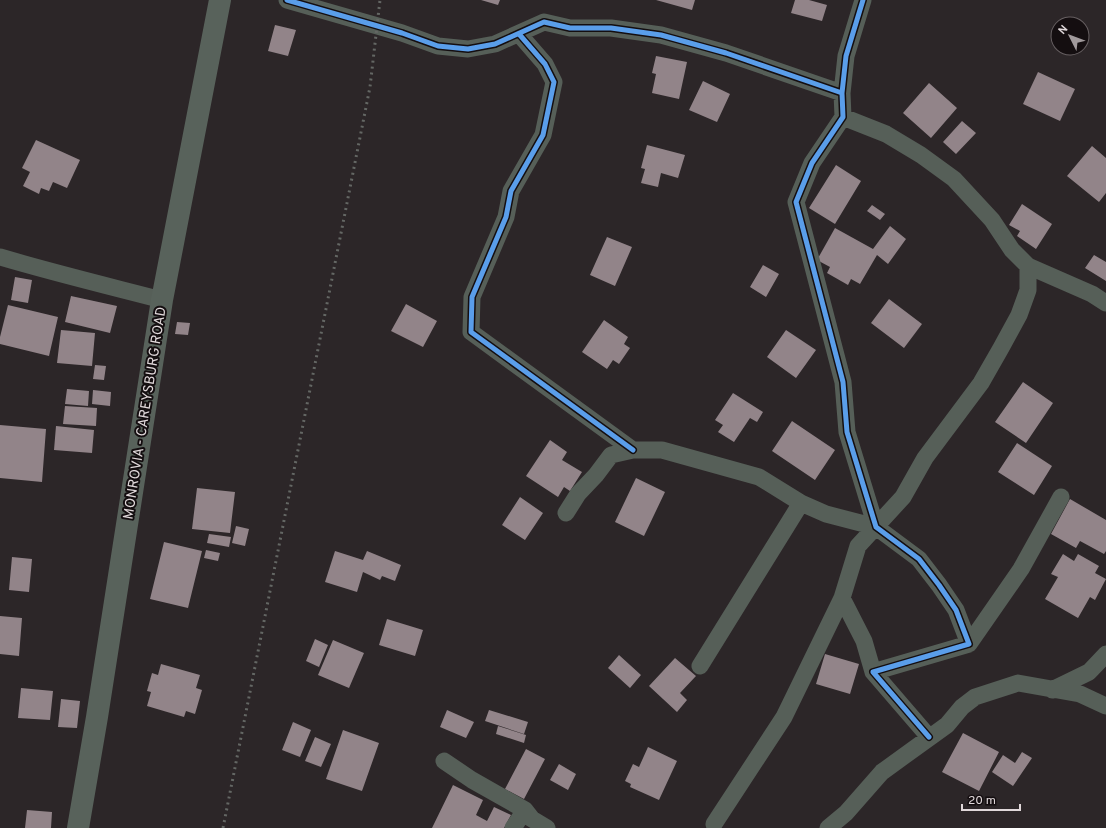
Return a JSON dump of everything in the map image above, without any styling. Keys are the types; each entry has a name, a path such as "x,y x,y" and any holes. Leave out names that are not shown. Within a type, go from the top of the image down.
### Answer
{"main road":[{"name":"MONROVIA - CAREYSBURG ROAD","path":"78,828 162,300 220,0"}],"street":[{"path":"287,0 402,33 438,46 468,49 495,44 544,22 570,28 611,28 661,35 726,53 842,93"},
{"path":"863,0 846,56 842,93 844,117 812,163 796,202 843,382 847,432 876,527"},
{"path":"519,34 545,64 554,82 543,135 511,191 506,217 472,298 471,332 633,450"},
{"path":"844,117 886,134 921,155 954,179 992,220 1012,250 1028,266 1092,294 1106,303"},
{"path":"0,257 46,271 162,300"},
{"path":"714,824 784,717 842,598 858,546 903,497 925,458 981,383 1001,348 1019,315 1028,290 1028,266"},
{"path":"566,514 578,494 596,475 611,455 633,450 662,450 759,477 801,503 826,514 876,527 919,559 956,610 969,644"},
{"path":"873,672 969,644 1021,569 1061,497"},
{"path":"700,666 801,503"},
{"path":"842,598 864,642 873,672 928,737"},
{"path":"1052,690 1090,672 1106,654"},
{"path":"828,828 846,813 882,772 928,737 947,725 962,707 975,697 1018,683 1080,694 1106,706"},
{"path":"444,760 472,780 525,810 532,819 547,828"},
{"path":"513,828 525,810"}],"building":[{"path":"481,0 500,0 498,5"},
{"path":"656,0 695,0 692,10"},
{"path":"795,0 809,0 827,5 822,21 791,13"},
{"path":"275,25 296,30 288,56 268,51"},
{"path":"656,56 687,62 679,99 652,93 656,74 652,73"},
{"path":"1038,72 1075,89 1060,121 1023,104"},
{"path":"703,81 730,94 717,122 689,110"},
{"path":"929,83 957,108 931,138 903,113"},
{"path":"962,121 976,133 956,154 943,142"},
{"path":"36,140 80,160 67,188 53,182 49,191 41,188 39,194 23,186 30,172 22,168"},
{"path":"647,145 685,155 678,178 661,173 658,187 641,183 645,169 641,168"},
{"path":"1092,146 1106,158 1106,193 1099,202 1067,176"},
{"path":"836,165 861,181 835,224 809,208"},
{"path":"1022,204 1052,224 1036,249 1017,236 1020,231 1009,225"},
{"path":"872,205 885,214 880,220 867,211"},
{"path":"890,226 906,239 888,264 877,255 860,284 851,279 848,285 827,273 830,267 817,260 835,228 873,249"},
{"path":"607,237 632,247 615,286 590,275"},
{"path":"1094,255 1106,262 1106,281 1085,268"},
{"path":"763,265 779,274 766,297 750,287"},
{"path":"15,277 32,280 28,303 11,300"},
{"path":"71,296 117,306 110,333 65,322"},
{"path":"889,299 922,324 904,348 871,323"},
{"path":"406,304 437,321 423,347 391,331"},
{"path":"8,305 58,317 49,356 0,344 0,337"},
{"path":"604,320 628,337 624,344 630,348 619,364 613,360 607,369 582,352"},
{"path":"177,322 190,323 188,335 175,334"},
{"path":"61,330 95,333 92,366 57,363"},
{"path":"786,330 816,350 796,378 767,357"},
{"path":"95,365 106,366 104,380 93,379"},
{"path":"1023,382 1053,403 1026,443 995,422"},
{"path":"67,389 89,391 88,406 65,404"},
{"path":"93,390 111,392 110,406 92,404"},
{"path":"733,393 763,412 757,422 750,418 734,442 718,432 723,425 715,420"},
{"path":"65,406 97,408 96,426 63,424"},
{"path":"792,421 835,450 815,480 772,451"},
{"path":"0,425 46,429 42,482 0,478"},
{"path":"56,426 94,430 92,453 54,450"},
{"path":"550,440 567,452 562,460 582,472 570,491 564,487 558,497 526,476"},
{"path":"1017,443 1052,466 1034,495 998,472"},
{"path":"636,478 665,492 644,536 615,522"},
{"path":"197,488 235,492 230,533 192,529"},
{"path":"520,497 543,513 525,540 502,525"},
{"path":"1070,499 1106,520 1106,551 1104,554 1080,541 1076,548 1051,534"},
{"path":"236,526 249,529 245,546 232,543"},
{"path":"209,534 231,537 229,547 207,543"},
{"path":"164,542 202,551 188,608 150,599"},
{"path":"206,550 220,553 218,561 204,558"},
{"path":"335,551 363,560 367,551 401,565 395,581 382,576 380,580 363,572 357,592 325,582"},
{"path":"1063,554 1074,561 1078,554 1099,566 1095,573 1106,579 1095,600 1090,597 1078,618 1045,599 1058,577 1051,574"},
{"path":"12,557 32,559 29,592 9,590"},
{"path":"0,616 22,618 19,656 0,654"},
{"path":"387,619 423,630 415,656 379,645"},
{"path":"315,639 328,645 319,667 306,661"},
{"path":"333,640 364,653 349,688 318,675"},
{"path":"825,654 859,664 850,694 816,684"},
{"path":"619,655 641,675 630,688 608,668"},
{"path":"675,658 696,676 680,693 687,700 677,712 649,686"},
{"path":"161,664 200,675 196,688 202,690 195,714 186,711 184,717 147,706 151,692 147,691 152,673 158,675"},
{"path":"21,688 53,691 50,720 18,718"},
{"path":"61,699 80,701 77,728 58,727"},
{"path":"447,710 474,722 466,738 440,727"},
{"path":"489,710 528,722 524,734 485,721"},
{"path":"293,722 311,730 300,757 282,750"},
{"path":"498,726 526,735 524,743 496,734"},
{"path":"343,730 379,743 362,791 326,779"},
{"path":"963,733 999,752 979,791 942,772"},
{"path":"315,737 331,744 321,767 305,761"},
{"path":"648,747 677,761 659,800 630,787 631,784 625,781 633,764 639,767"},
{"path":"526,749 545,759 524,799 505,789"},
{"path":"1022,752 1032,758 1013,786 992,772 1003,755 1015,763"},
{"path":"559,764 576,774 568,790 550,780"},
{"path":"453,785 483,800 476,815 487,821 494,807 511,815 504,828 432,828"},
{"path":"27,810 52,812 51,828 25,828"}],"railway":[{"path":"223,828 370,87 380,0"}],"cycle path":[{"path":"287,0 402,33 438,46 468,49 495,44 544,22 570,28 611,28 661,35 726,53 842,93"},
{"path":"863,0 846,56 842,93 843,117 812,163 796,202 843,382 847,432 876,527 919,559 956,610 969,644 873,672 929,737"},
{"path":"519,34 545,64 554,82 543,135 511,191 506,217 472,297 471,332 633,450"}]}
